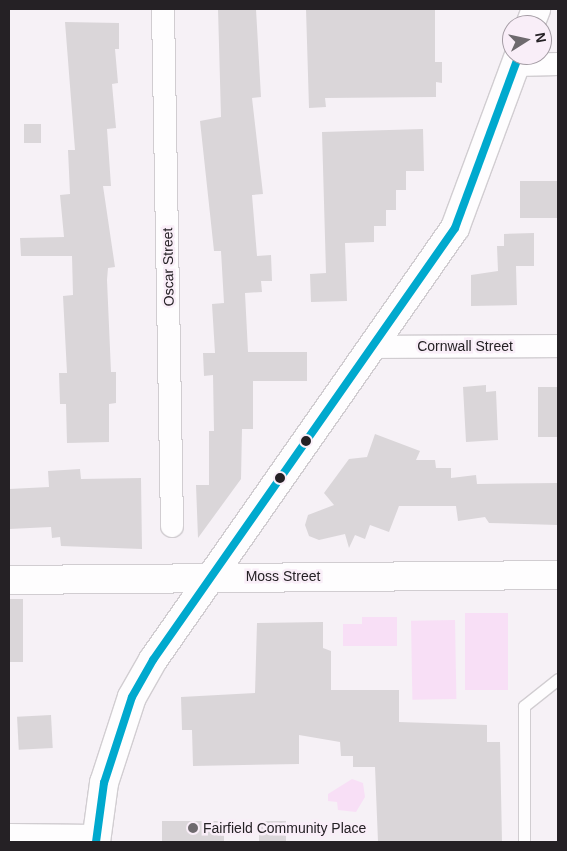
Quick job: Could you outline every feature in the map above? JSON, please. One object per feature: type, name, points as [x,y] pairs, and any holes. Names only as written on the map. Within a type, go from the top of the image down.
[{"type":"street","name":"Oscar Street","points":[[163,9],[172,526]]},
{"type":"street","points":[[9,835],[96,839],[104,783],[132,697],[212,577],[455,228],[515,65]]},
{"type":"street","name":"Cornwall Street","points":[[372,347],[558,346]]},
{"type":"street","name":"Moss Street","points":[[9,580],[558,575]]},
{"type":"lane","points":[[524,842],[524,706],[558,678]]},
{"type":"shaded area","points":[[465,613],[508,613],[508,690],[465,690]]},
{"type":"shaded area","points":[[362,617],[397,617],[397,646],[343,646],[343,624],[362,624]]},
{"type":"shaded area","points":[[455,620],[456,699],[412,700],[411,621]]},
{"type":"shaded area","points":[[352,779],[363,783],[365,797],[356,812],[338,810],[337,802],[328,801],[328,794]]},
{"type":"building","points":[[218,9],[256,9],[261,97],[252,98],[263,194],[252,195],[257,256],[271,255],[272,281],[261,281],[262,292],[245,293],[248,352],[307,352],[307,381],[253,381],[253,429],[242,429],[241,479],[198,538],[196,485],[209,485],[209,431],[214,431],[213,375],[204,376],[203,353],[215,353],[212,304],[224,303],[221,251],[214,251],[200,121],[221,117]]},
{"type":"building","points":[[306,9],[435,9],[435,62],[442,62],[442,83],[436,82],[436,97],[325,98],[326,107],[309,108]]},
{"type":"building","points":[[65,22],[119,23],[119,49],[115,49],[118,83],[112,84],[116,128],[107,129],[111,186],[103,186],[115,267],[108,268],[107,280],[111,372],[116,372],[116,403],[109,404],[109,442],[67,443],[66,404],[60,404],[59,373],[67,373],[63,296],[73,295],[72,256],[21,256],[20,238],[64,237],[60,195],[70,194],[68,150],[75,150]]},
{"type":"building","points":[[24,124],[41,124],[41,143],[24,143]]},
{"type":"building","points":[[423,129],[424,171],[406,171],[406,190],[396,190],[396,210],[386,210],[386,226],[374,226],[374,242],[345,243],[347,301],[311,302],[310,274],[326,273],[322,132]]},
{"type":"building","points":[[520,181],[558,181],[558,218],[520,218]]},
{"type":"building","points":[[534,233],[534,266],[516,266],[517,305],[471,306],[471,275],[498,271],[497,246],[504,246],[504,234]]},
{"type":"building","points":[[486,385],[486,392],[496,391],[498,440],[466,442],[463,387]]},
{"type":"building","points":[[538,387],[558,387],[558,437],[538,437]]},
{"type":"building","points":[[375,434],[420,451],[416,460],[435,460],[436,468],[451,468],[451,478],[476,475],[477,484],[558,483],[558,525],[489,523],[485,517],[458,521],[456,506],[399,506],[389,532],[370,525],[365,539],[355,535],[349,548],[345,534],[319,540],[309,536],[305,525],[308,515],[334,505],[324,493],[349,459],[367,457]]},
{"type":"building","points":[[80,469],[81,479],[141,478],[142,549],[61,546],[60,537],[52,538],[51,527],[9,529],[9,489],[49,487],[48,471]]},
{"type":"building","points":[[9,599],[23,599],[23,662],[9,662]]},
{"type":"building","points":[[323,622],[323,648],[331,651],[331,690],[399,690],[399,722],[487,725],[487,742],[500,742],[502,842],[378,842],[375,767],[353,767],[353,756],[341,756],[340,742],[299,735],[299,764],[193,766],[192,730],[182,730],[181,697],[255,693],[257,623]]},
{"type":"building","points":[[51,715],[53,748],[19,750],[17,717]]},
{"type":"building","name":"Fairfield Community Place","points":[[162,821],[224,821],[224,842],[162,842]]},
{"type":"building","points":[[259,821],[286,821],[286,842],[259,842]]},
{"type":"transit line","points":[[96,842],[104,783],[132,697],[153,660],[455,228],[515,65]]},
{"type":"place","name":"Fairfield Community Place","points":[[193,828]]}]
